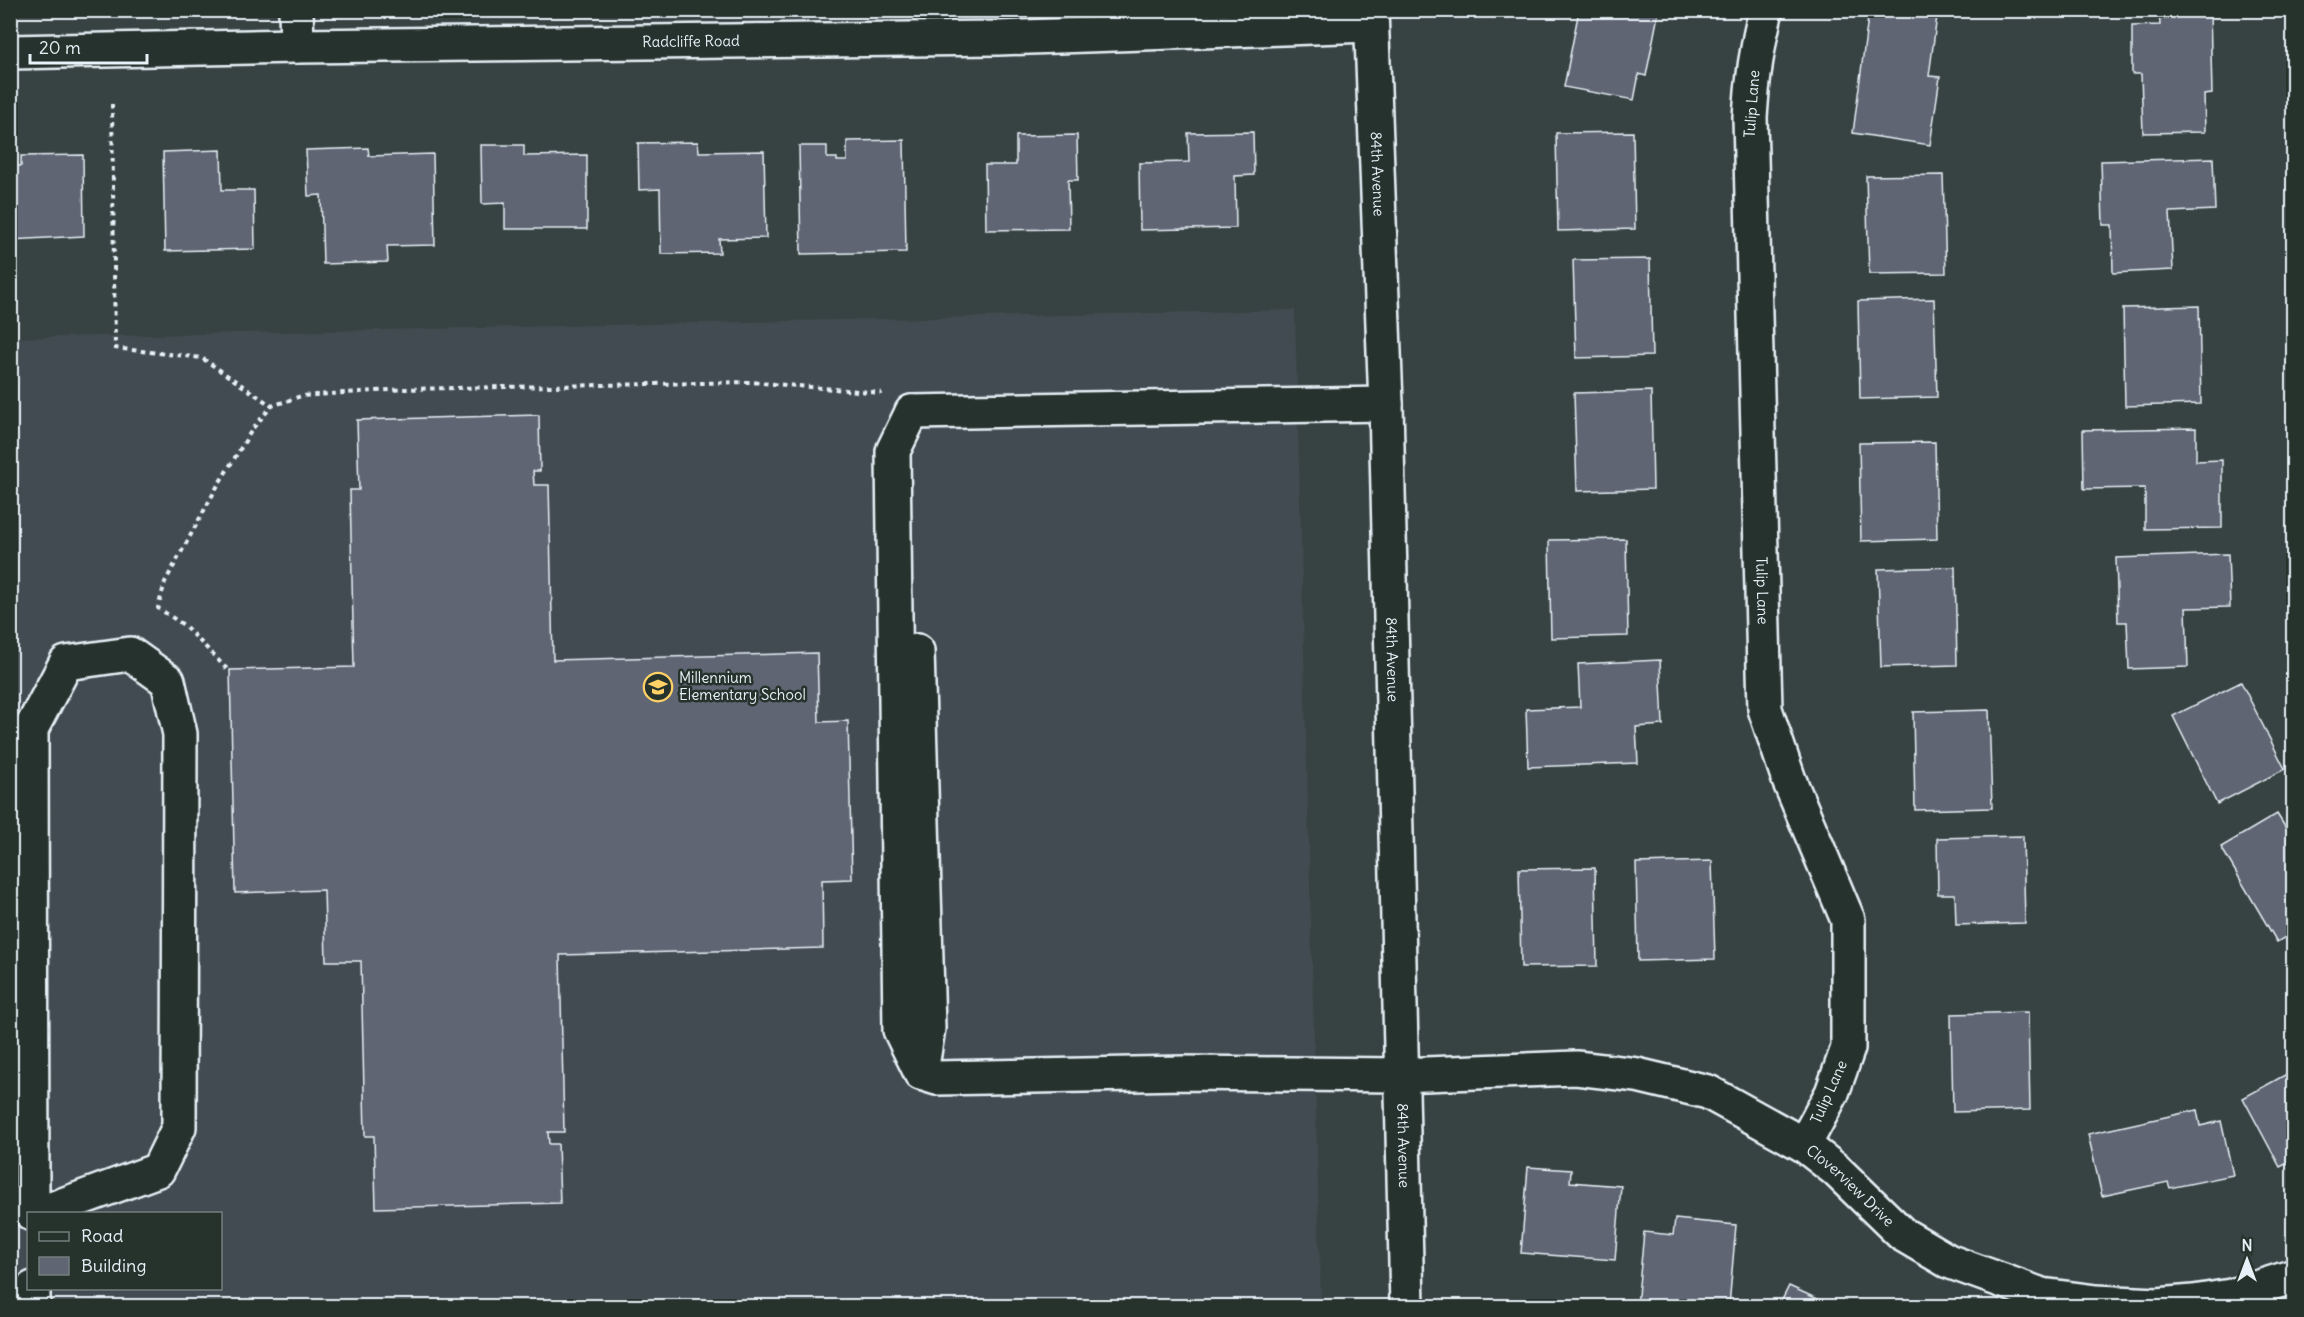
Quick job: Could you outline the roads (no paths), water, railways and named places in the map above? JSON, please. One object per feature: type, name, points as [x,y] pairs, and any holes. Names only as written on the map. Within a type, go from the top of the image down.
[{"type":"street","points":[[296,10],[297,46]]},
{"type":"street","name":"Tulip Lane","points":[[1766,10],[1753,76],[1750,117],[1765,709],[1789,780],[1848,920],[1848,1048],[1832,1093],[1804,1146]]},
{"type":"street","name":"Radcliffe Road","points":[[10,52],[297,46],[894,25],[998,38],[1371,18]]},
{"type":"street","name":"84th Avenue","points":[[1371,18],[1386,404],[1407,1306]]},
{"type":"street","name":"Cloverview Drive","points":[[1386,404],[912,412],[893,451],[900,1030],[921,1072],[937,1078],[1183,1072],[1400,1074],[1576,1068],[1636,1075],[1708,1092],[1804,1146],[1836,1170],[1902,1234],[1948,1261],[2043,1295],[2096,1302],[2157,1305],[2231,1296],[2294,1276]]},
{"type":"street","points":[[32,1212],[31,729],[66,663],[130,654],[168,681],[180,734],[179,1127],[158,1170],[43,1212]]},
{"type":"street","points":[[33,1290],[33,1306]]},
{"type":"place","name":"Millennium Elementary School","points":[[658,687]]}]
